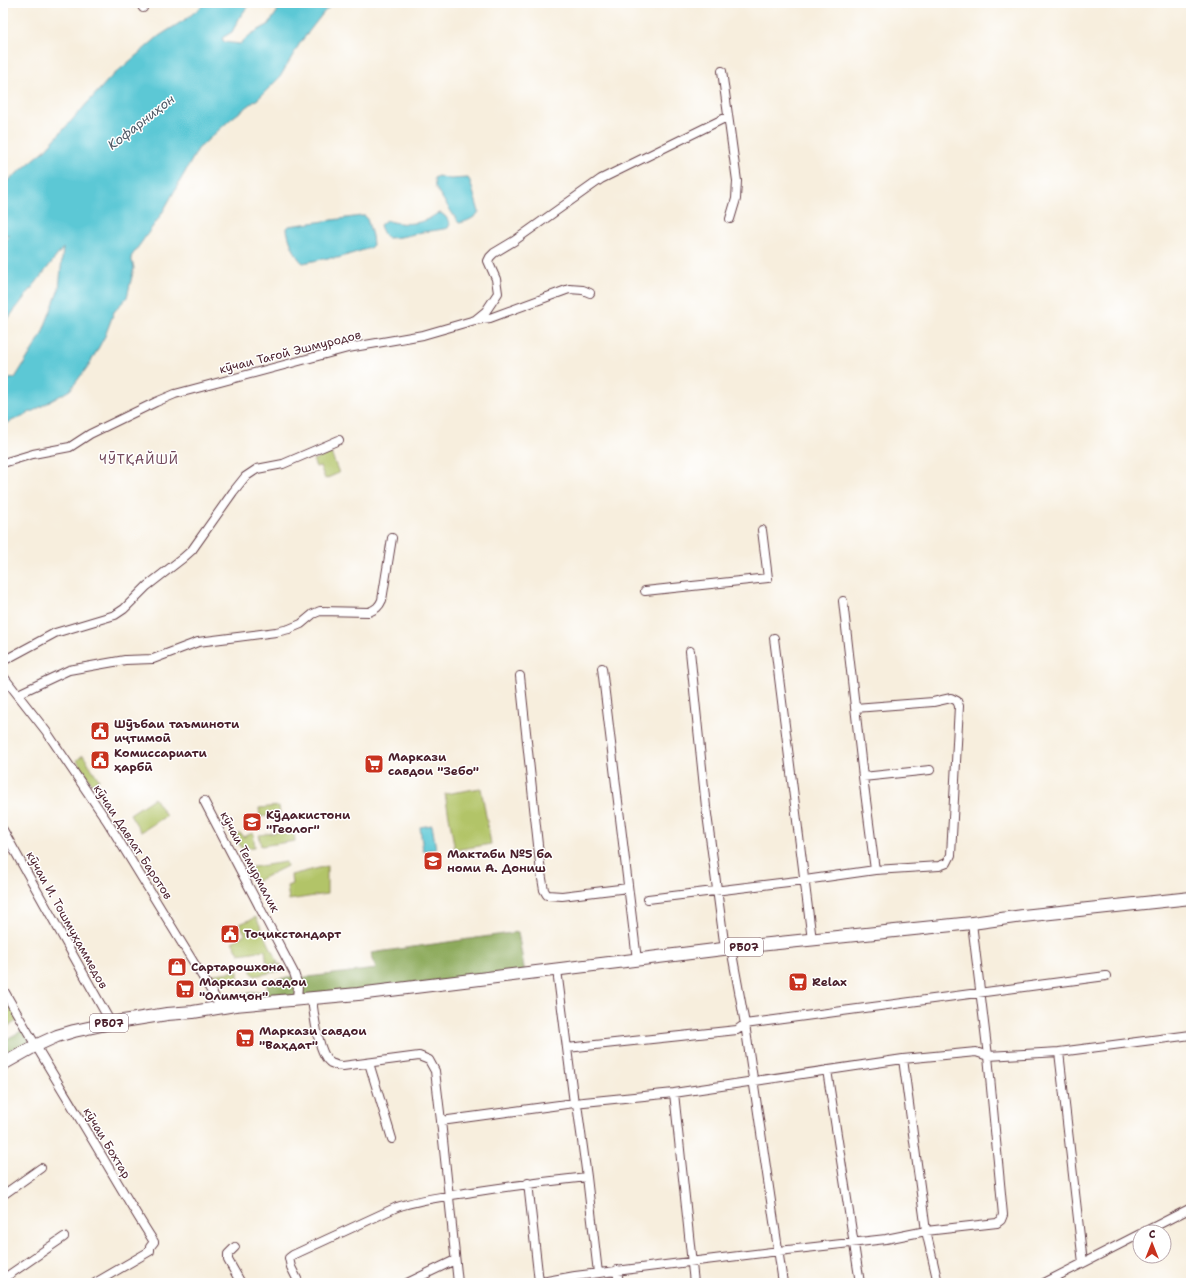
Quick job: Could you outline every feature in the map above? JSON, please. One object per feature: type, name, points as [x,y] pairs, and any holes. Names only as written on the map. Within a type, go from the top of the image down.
[{"type":"highway","name":"РБ07","points":[[3,1058],[34,1044],[110,1021],[193,1012],[221,1007],[366,993],[728,948],[972,923],[1191,898]]},
{"type":"highway","name":"РБ07","points":[[3,1064],[34,1044]]},
{"type":"street","points":[[722,71],[727,117],[737,181],[736,199],[730,219]]},
{"type":"street","points":[[475,320],[486,311],[498,293],[496,279],[488,261],[494,253],[514,241],[601,179],[727,117]]},
{"type":"street","name":"кӯчаи Тағой Эшмуродов","points":[[3,463],[33,454],[70,447],[90,434],[175,394],[348,348],[423,335],[475,320],[490,318],[569,289],[583,290],[590,293]]},
{"type":"street","points":[[3,661],[55,633],[115,615],[124,609],[147,586],[184,558],[192,550],[245,477],[257,469],[283,464],[339,440]]},
{"type":"street","points":[[645,592],[768,578],[762,530]]},
{"type":"street","points":[[18,694],[69,670],[125,660],[153,659],[198,642],[289,629],[301,624],[313,614],[320,611],[369,612],[376,609],[382,600],[392,538]]},
{"type":"street","points":[[843,601],[862,777],[875,870]]},
{"type":"street","points":[[774,638],[812,940]]},
{"type":"street","points":[[690,651],[706,807],[717,890],[745,1024],[783,1283]]},
{"type":"street","points":[[602,668],[637,960]]},
{"type":"street","name":"кӯчаи Давлат Баротов","points":[[3,676],[46,730],[107,821],[221,1007]]},
{"type":"street","points":[[520,676],[540,866],[544,890],[547,895],[562,896],[628,888]]},
{"type":"street","points":[[648,899],[875,870],[939,866],[947,863],[951,855],[959,706],[957,701],[951,698],[933,702],[855,708]]},
{"type":"street","points":[[862,777],[930,770]]},
{"type":"street","name":"кӯчаи Темурмалик","points":[[204,801],[294,973],[298,985],[297,1000]]},
{"type":"street","name":"кӯчаи И. Тошмуҳаммедов","points":[[3,830],[110,1021]]},
{"type":"street","points":[[528,1183],[537,1283],[617,1270],[779,1250],[886,1239],[926,1231],[997,1223],[1004,1215],[988,1056],[972,923]]},
{"type":"street","points":[[557,970],[567,1048],[588,1177],[598,1273]]},
{"type":"street","points":[[567,1048],[737,1030],[745,1024],[1106,976]]},
{"type":"street","points":[[3,989],[34,1044]]},
{"type":"street","points":[[312,999],[320,1042],[327,1060],[337,1066],[419,1056],[429,1060],[435,1071],[458,1283]]},
{"type":"street","points":[[441,1121],[576,1103],[674,1093],[903,1059],[976,1052],[988,1056],[1060,1052],[1191,1035]]},
{"type":"street","name":"кӯчаи Бохтар","points":[[34,1044],[154,1242],[150,1247],[150,1251],[95,1283]]},
{"type":"street","points":[[1060,1052],[1083,1263]]},
{"type":"street","points":[[903,1059],[926,1231],[938,1283]]},
{"type":"street","points":[[369,1063],[392,1139]]},
{"type":"street","points":[[827,1070],[860,1283]]},
{"type":"street","points":[[674,1093],[694,1283]]},
{"type":"street","points":[[3,1195],[41,1168]]},
{"type":"street","points":[[298,1283],[289,1262],[289,1258],[292,1255],[410,1202],[528,1183],[588,1177]]},
{"type":"street","points":[[1160,1224],[1191,1208]]},
{"type":"street","points":[[3,1279],[64,1237]]},
{"type":"street","points":[[1044,1283],[1132,1238]]},
{"type":"street","points":[[235,1247],[228,1254],[228,1260],[241,1283]]},
{"type":"street","points":[[407,1283],[455,1260]]},
{"type":"street","points":[[617,1270],[619,1283]]},
{"type":"green space","points":[[331,453],[339,473],[325,479],[320,466],[316,467],[313,460]]},
{"type":"green space","points":[[83,755],[99,780],[92,784],[77,760]]},
{"type":"green space","points":[[481,788],[491,844],[455,850],[445,794]]},
{"type":"green space","points":[[154,798],[166,816],[141,832],[130,814]]},
{"type":"green space","points":[[279,806],[280,814],[260,817],[259,808]]},
{"type":"green space","points":[[294,830],[295,841],[261,846],[259,835]]},
{"type":"green space","points":[[240,833],[243,837],[253,833],[255,847],[241,848],[235,835]]},
{"type":"green space","points":[[286,862],[287,866],[255,882],[247,868]]},
{"type":"green space","points":[[327,866],[327,894],[289,900],[287,886],[292,884],[291,875]]},
{"type":"green space","points":[[256,917],[278,963],[267,965],[265,950],[240,954],[232,942],[245,934],[240,924]]},
{"type":"green space","points":[[518,932],[525,973],[299,998],[299,978],[376,969],[371,953]]},
{"type":"green space","points":[[281,964],[284,970],[255,976],[251,972],[251,968]]},
{"type":"green space","points":[[238,971],[238,980],[213,984],[208,975]]},
{"type":"green space","points":[[295,976],[297,1000],[221,1007],[216,999],[267,990],[267,981]]},
{"type":"green space","points":[[6,998],[19,1020],[3,1029],[3,1000]]},
{"type":"green space","points":[[23,1030],[31,1043],[3,1059],[3,1041]]},
{"type":"water","name":"Кофарниҳон","points":[[206,3],[250,3],[232,32],[222,38],[224,42],[240,44],[251,34],[268,25],[277,12],[280,3],[334,3],[324,12],[300,43],[280,77],[259,98],[232,118],[198,149],[161,215],[131,257],[134,268],[127,297],[114,312],[105,336],[89,365],[70,390],[35,410],[3,425],[3,380],[15,378],[41,336],[59,289],[63,248],[3,325],[3,249],[9,234],[3,237],[3,185],[44,151],[110,78],[159,36],[186,19]]},
{"type":"water","points":[[438,176],[450,179],[468,178],[479,212],[465,222],[459,223],[435,187],[434,178]]},
{"type":"water","points":[[441,213],[446,217],[450,224],[448,228],[401,237],[387,238],[380,225],[386,220],[397,223],[420,222]]},
{"type":"water","points":[[365,216],[367,218],[373,245],[370,248],[338,258],[328,258],[303,263],[300,261],[292,247],[287,228],[289,226]]},
{"type":"water","points":[[432,825],[436,849],[423,851],[420,827]]},
{"type":"place","name":"Шӯъбаи таъминоти иҷтимоӣ","points":[[100,731]]},
{"type":"place","name":"Комиссариати ҳарбӣ","points":[[100,760]]},
{"type":"place","name":"Маркази савдои \"Зебо\"","points":[[374,764]]},
{"type":"place","name":"Кӯдакистони \"Геолог\"","points":[[252,822]]},
{"type":"place","name":"Мактаби №5 ба номи А. Дониш","points":[[433,861]]},
{"type":"place","name":"Тоҷикстандарт","points":[[230,934]]},
{"type":"place","name":"Сартарошхона","points":[[177,967]]},
{"type":"place","name":"Relax","points":[[798,982]]},
{"type":"place","name":"Маркази савдои \"Олимҷон\"","points":[[185,989]]},
{"type":"place","name":"Маркази савдои \"Ваҳдат\"","points":[[245,1038]]},
{"type":"district","name":"ЧӮТҚАЙШӢ","points":[[139,459]]}]
